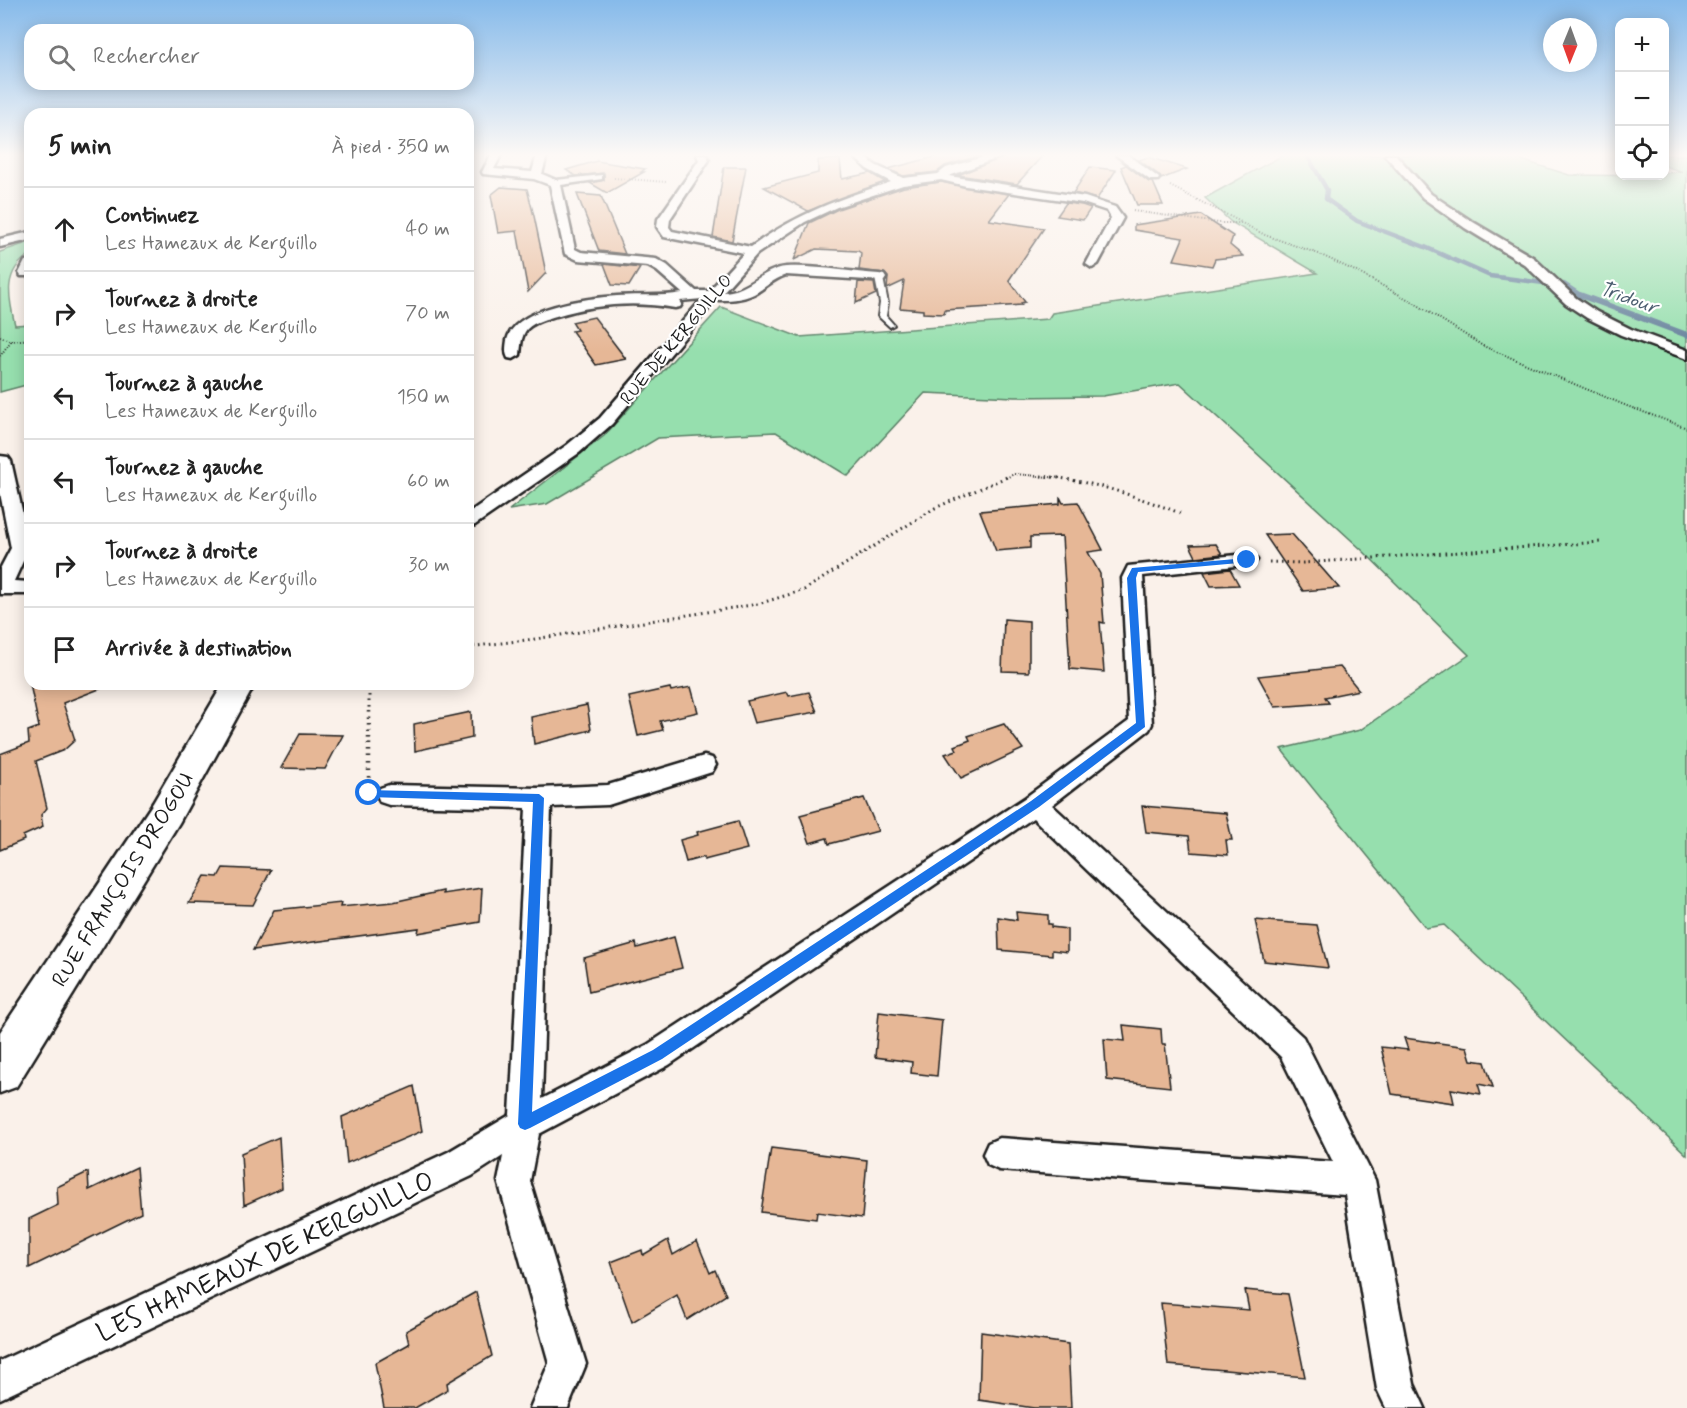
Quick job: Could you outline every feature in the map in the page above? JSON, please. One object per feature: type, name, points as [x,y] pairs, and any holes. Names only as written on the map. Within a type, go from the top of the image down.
[{"type":"street","points":[[563,221],[569,251],[578,256],[651,262],[674,277],[692,295]]},
{"type":"street","points":[[664,221],[663,227],[668,234],[753,251]]},
{"type":"street","name":"RUE DE KERGUILLO","points":[[474,517],[573,448],[606,421],[753,251],[798,221]]},
{"type":"street","points":[[1092,264],[1116,221]]},
{"type":"street","points":[[1463,221],[1529,261],[1571,301],[1592,315],[1626,332],[1687,355]]},
{"type":"street","points":[[0,243],[24,237]]},
{"type":"street","points":[[662,301],[692,295],[742,293],[772,274],[786,271],[879,278]]},
{"type":"street","points":[[662,301],[674,277]]},
{"type":"street","points":[[513,355],[515,336],[523,325],[538,317],[590,302],[612,299],[662,301],[700,310]]},
{"type":"street","points":[[0,461],[2,461],[21,548],[0,588],[24,588]]},
{"type":"street","name":"LES HAMEAUX DE KERGUILLO","points":[[0,1380],[459,1164],[525,1124],[658,1055],[1035,804],[1141,724],[1132,578],[1135,570],[1247,560]]},
{"type":"street","name":"RUE FRANÇOIS DROGOU","points":[[0,1071],[166,813],[236,690]]},
{"type":"street","points":[[389,795],[539,798],[608,795],[704,765]]},
{"type":"street","points":[[539,798],[525,1124],[514,1181],[568,1364],[549,1408]]},
{"type":"street","points":[[1035,804],[1292,1047],[1359,1180],[1396,1389],[1406,1408]]},
{"type":"street","points":[[999,1154],[1359,1180]]},
{"type":"lane","points":[[879,278],[884,303],[882,316],[890,325]]},
{"type":"path","points":[[1201,221],[1242,222],[1265,235],[1319,254],[1413,302],[1483,346],[1627,406],[1687,428]]},
{"type":"path","points":[[0,336],[11,341],[24,340]]},
{"type":"path","points":[[0,356],[11,341]]},
{"type":"path","points":[[474,646],[535,639],[758,603],[804,590],[935,508],[1014,474],[1066,478],[1127,493],[1180,513]]},
{"type":"path","points":[[1247,560],[1303,563],[1601,542]]},
{"type":"path","points":[[369,690],[369,793],[389,795]]},
{"type":"green space","points":[[1230,221],[1687,221],[1687,1155],[1444,925],[1426,928],[1281,749],[1360,730],[1469,655],[1362,550],[1180,383],[1103,396],[1014,397],[925,393],[848,476],[776,432],[658,438],[547,504],[509,510],[604,436],[721,307],[799,337],[1048,319],[1052,313],[1317,273]]},
{"type":"green space","points":[[24,244],[24,259],[15,269],[10,285],[10,295],[15,325],[24,324],[24,386],[0,392],[0,252]]},
{"type":"building","points":[[496,221],[535,221],[546,273],[528,292],[517,231],[498,233]]},
{"type":"building","points":[[587,221],[611,221],[625,254],[599,251]]},
{"type":"building","points":[[716,221],[736,221],[732,241],[713,237]]},
{"type":"building","points":[[814,221],[994,221],[1044,228],[1009,280],[1025,302],[1021,303],[1022,305],[945,310],[944,314],[923,313],[923,310],[900,308],[904,281],[887,289],[888,277],[884,273],[859,270],[861,253],[858,251],[816,249],[794,260],[809,223]]},
{"type":"building","points":[[1163,221],[1210,221],[1233,236],[1230,245],[1243,256],[1215,259],[1212,266],[1174,260],[1183,238],[1134,230],[1134,225]]},
{"type":"building","points":[[604,264],[640,268],[629,286],[612,285]]},
{"type":"building","points":[[858,282],[874,283],[876,294],[856,303]]},
{"type":"building","points":[[594,317],[626,359],[596,365],[572,331],[577,330],[572,322]]},
{"type":"building","points":[[1060,497],[1063,503],[1078,502],[1103,550],[1088,552],[1100,574],[1104,623],[1100,622],[1104,672],[1070,669],[1062,536],[1030,537],[1030,548],[996,551],[980,511],[1060,504]]},
{"type":"building","points":[[1292,534],[1339,588],[1303,591],[1265,535]]},
{"type":"building","points":[[1216,544],[1222,554],[1196,557],[1190,545]]},
{"type":"building","points":[[1230,569],[1239,585],[1211,586],[1204,572]]},
{"type":"building","points":[[1004,619],[1029,621],[1029,672],[1002,671]]},
{"type":"building","points":[[1340,667],[1359,690],[1325,697],[1329,703],[1275,707],[1258,676]]},
{"type":"building","points":[[691,687],[698,712],[660,721],[663,730],[638,736],[629,697],[670,688],[671,691]]},
{"type":"building","points":[[31,690],[97,690],[63,703],[75,740],[64,750],[36,761],[47,808],[41,815],[43,827],[23,836],[24,840],[0,850],[0,754],[29,743],[28,731],[39,727]]},
{"type":"building","points":[[787,692],[789,696],[809,692],[817,712],[754,723],[747,701]]},
{"type":"building","points":[[587,705],[591,730],[534,744],[531,717]]},
{"type":"building","points":[[471,712],[472,738],[415,751],[414,724]]},
{"type":"building","points":[[1004,724],[1023,749],[961,778],[945,754],[957,750],[955,746],[970,740],[968,736]]},
{"type":"building","points":[[300,734],[343,735],[325,769],[281,768]]},
{"type":"building","points":[[864,798],[878,831],[829,844],[827,838],[810,843],[800,815]]},
{"type":"building","points":[[1142,806],[1226,813],[1232,840],[1226,840],[1228,855],[1191,852],[1189,836],[1146,832]]},
{"type":"building","points":[[738,821],[747,849],[686,862],[680,840],[698,835],[697,832]]},
{"type":"building","points":[[223,868],[271,870],[253,905],[189,903],[205,876],[218,877]]},
{"type":"building","points":[[482,888],[480,922],[418,933],[419,928],[253,950],[274,910],[341,903],[340,907],[393,902],[443,891],[443,894]]},
{"type":"building","points":[[1016,912],[1048,915],[1048,924],[1051,924],[1051,927],[1067,929],[1067,952],[1052,950],[1052,955],[999,950],[998,917],[1017,920]]},
{"type":"building","points":[[1255,920],[1317,925],[1328,968],[1264,961]]},
{"type":"building","points":[[674,937],[682,968],[589,992],[584,958],[636,943],[637,948]]},
{"type":"building","points":[[879,1012],[942,1020],[937,1076],[911,1073],[912,1062],[875,1057]]},
{"type":"building","points":[[1123,1025],[1161,1029],[1170,1087],[1107,1080],[1104,1039],[1125,1041]]},
{"type":"building","points":[[1404,1038],[1467,1047],[1471,1060],[1485,1062],[1493,1087],[1478,1084],[1481,1094],[1451,1089],[1454,1103],[1392,1094],[1381,1047],[1408,1050]]},
{"type":"building","points":[[414,1086],[422,1131],[347,1163],[342,1117]]},
{"type":"building","points":[[279,1137],[282,1188],[244,1205],[241,1153]]},
{"type":"building","points":[[771,1148],[867,1160],[862,1218],[817,1212],[816,1219],[761,1212]]},
{"type":"building","points":[[137,1167],[141,1213],[29,1268],[29,1219],[58,1205],[57,1187],[88,1172],[89,1190]]},
{"type":"building","points":[[668,1240],[673,1255],[697,1241],[710,1273],[715,1270],[726,1295],[687,1320],[677,1295],[632,1322],[611,1262],[642,1250],[643,1255]]},
{"type":"building","points":[[1245,1290],[1288,1294],[1305,1377],[1168,1365],[1161,1303],[1249,1310]]},
{"type":"building","points":[[476,1292],[492,1356],[447,1383],[448,1389],[415,1408],[384,1408],[375,1363],[409,1344],[406,1331]]},
{"type":"building","points":[[981,1332],[1068,1344],[1071,1408],[1034,1408],[979,1400]]},
{"type":"waterway","name":"Tridour","points":[[1357,221],[1425,247],[1490,276],[1551,284]]},
{"type":"waterway","name":"Tridour","points":[[1564,284],[1581,295]]},
{"type":"waterway","name":"Tridour","points":[[1581,295],[1687,335]]},
{"type":"route","points":[[369,793],[539,798],[525,1124],[658,1055],[1035,804],[1141,724],[1132,578],[1135,570],[1247,560]]}]
